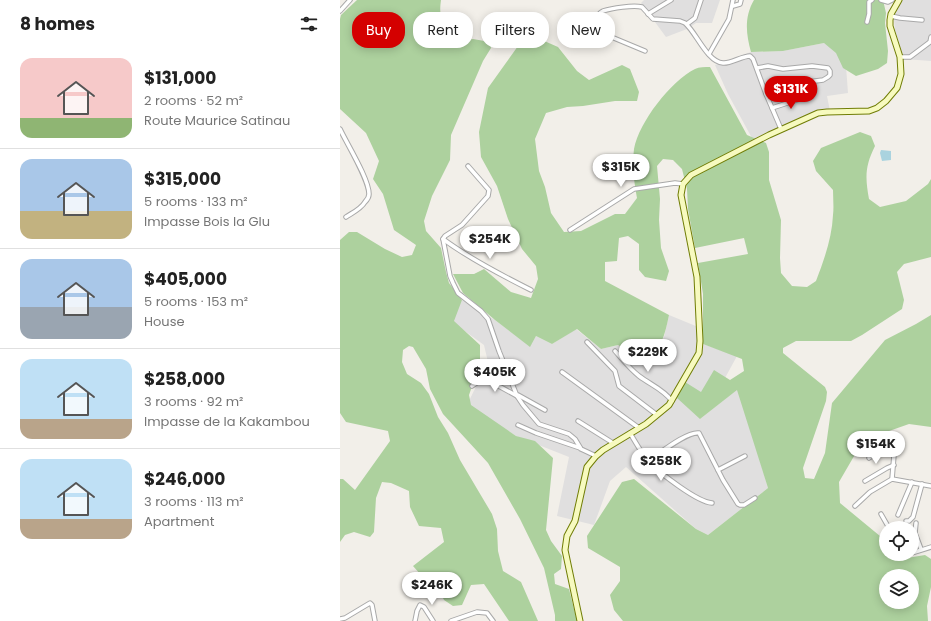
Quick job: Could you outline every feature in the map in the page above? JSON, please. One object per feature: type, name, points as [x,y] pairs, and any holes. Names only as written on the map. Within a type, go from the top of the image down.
[{"type":"main road","points":[[580,621],[566,556],[566,545],[567,536],[575,521],[584,474],[589,463],[596,456],[649,422],[672,401],[699,353],[700,341],[697,277],[681,195],[685,180],[691,175],[781,129],[818,113],[869,111],[877,108],[890,98],[899,83],[901,74],[900,57],[890,26],[895,1]]},
{"type":"street","points":[[340,11],[350,0]]},
{"type":"street","points":[[648,14],[671,0]]},
{"type":"street","points":[[687,24],[696,16],[701,0]]},
{"type":"street","points":[[709,54],[729,19],[733,6],[733,0]]},
{"type":"street","points":[[733,6],[740,4],[742,0]]},
{"type":"street","points":[[867,22],[869,2],[872,0]]},
{"type":"street","points":[[881,0],[888,2],[895,1]]},
{"type":"street","points":[[645,51],[597,31],[595,25],[597,18],[603,11],[639,6],[642,7],[655,20],[680,21],[687,24],[715,60],[723,63],[745,56],[750,56],[753,58],[781,129]]},
{"type":"street","points":[[891,16],[922,20]]},
{"type":"street","points":[[900,57],[910,57],[930,42],[931,37]]},
{"type":"street","points":[[757,68],[768,66],[783,69],[812,66],[828,68],[830,71],[828,77],[823,80],[800,83],[766,94]]},
{"type":"street","points":[[772,108],[806,97]]},
{"type":"street","points":[[340,129],[368,186],[369,195],[365,204],[346,217]]},
{"type":"street","points":[[443,239],[445,236],[462,225],[488,196],[489,190],[468,166]]},
{"type":"street","points":[[570,230],[634,188],[675,183],[683,184]]},
{"type":"street","points":[[443,239],[456,249],[531,290]]},
{"type":"street","points":[[443,239],[453,284],[458,293],[481,311],[488,319],[517,395],[537,422],[572,436],[580,448]]},
{"type":"street","points":[[587,342],[615,370],[619,386],[657,415]]},
{"type":"street","points":[[615,351],[638,376],[663,390],[672,401]]},
{"type":"street","points":[[562,372],[639,428]]},
{"type":"street","points":[[472,386],[484,378],[545,410]]},
{"type":"street","points":[[578,421],[613,444]]},
{"type":"street","points":[[518,425],[536,433],[580,448],[596,456]]},
{"type":"street","points":[[648,461],[695,432],[700,435],[728,490],[740,505],[744,505],[755,498]]},
{"type":"street","points":[[630,433],[648,461],[694,496],[704,502],[712,503]]},
{"type":"street","points":[[869,458],[884,450],[894,442],[896,444],[892,479]]},
{"type":"street","points":[[718,470],[745,456]]},
{"type":"street","points":[[865,481],[894,465]]},
{"type":"street","points":[[855,506],[870,492],[892,479],[931,486]]},
{"type":"street","points":[[898,515],[912,482]]},
{"type":"street","points":[[910,521],[914,517],[922,484]]},
{"type":"street","points":[[881,514],[886,521]]},
{"type":"street","points":[[919,544],[921,549],[931,547]]},
{"type":"street","points":[[340,620],[368,603],[371,604],[375,621]]},
{"type":"street","points":[[415,621],[420,605],[424,607],[434,621]]},
{"type":"street","points":[[452,621],[477,612],[487,613],[494,621]]},
{"type":"shaded area","points":[[644,0],[720,0],[712,23],[696,23],[687,29],[666,37],[641,3]]},
{"type":"shaded area","points":[[890,0],[931,0],[931,61],[904,59],[895,30],[894,19],[896,8]]},
{"type":"shaded area","points":[[824,43],[845,53],[848,93],[827,96],[830,111],[817,112],[753,140],[728,94],[715,65],[751,52],[783,51]]},
{"type":"shaded area","points":[[462,300],[495,320],[530,346],[536,336],[552,344],[576,329],[601,349],[618,345],[647,362],[664,337],[669,315],[703,329],[703,344],[737,356],[725,378],[714,371],[700,419],[739,388],[768,488],[708,535],[696,529],[626,467],[610,481],[594,525],[557,516],[569,457],[516,436],[467,405],[488,362],[484,345],[451,321]]},
{"type":"green space","points":[[357,0],[441,0],[440,12],[413,12],[413,48],[473,48],[473,39],[481,40],[481,48],[491,48],[483,61],[451,135],[450,160],[432,196],[424,221],[426,231],[441,248],[449,283],[462,300],[454,321],[480,345],[480,363],[469,395],[471,405],[516,436],[535,441],[553,458],[546,530],[551,541],[562,556],[561,569],[554,574],[555,584],[569,589],[577,621],[555,621],[555,615],[544,568],[520,519],[488,463],[443,414],[430,389],[426,369],[413,347],[409,346],[403,350],[402,362],[407,374],[421,383],[429,394],[438,417],[448,433],[460,460],[492,514],[497,529],[498,551],[503,571],[521,582],[538,621],[509,621],[484,584],[471,585],[462,605],[453,606],[444,600],[436,584],[421,575],[413,566],[444,542],[441,528],[419,526],[410,507],[409,491],[391,483],[382,482],[376,498],[374,532],[370,537],[354,532],[345,535],[340,542],[340,479],[343,479],[355,490],[390,441],[388,431],[346,422],[340,413],[340,240],[349,232],[357,232],[385,249],[402,257],[412,255],[416,245],[394,230],[383,194],[373,179],[379,161],[366,133],[340,109],[341,15]]},
{"type":"green space","points":[[754,0],[883,0],[886,13],[885,23],[888,51],[887,63],[878,69],[856,76],[843,68],[836,53],[824,43],[783,51],[751,52],[748,39],[747,19]]},
{"type":"green space","points":[[549,43],[559,48],[577,71],[589,80],[622,65],[630,69],[639,92],[637,101],[615,101],[567,107],[546,113],[535,139],[539,171],[545,187],[551,213],[564,232],[581,231],[615,214],[625,214],[637,198],[633,155],[637,138],[642,127],[657,103],[676,83],[695,69],[700,67],[710,67],[747,135],[766,143],[769,152],[769,180],[781,220],[781,273],[792,286],[807,287],[816,281],[825,257],[829,240],[833,212],[833,190],[816,171],[813,161],[821,148],[860,132],[871,136],[875,146],[869,160],[867,172],[869,199],[880,207],[906,201],[928,184],[931,179],[931,257],[904,264],[897,272],[904,300],[902,309],[851,341],[796,341],[783,348],[783,353],[825,387],[827,392],[826,401],[803,468],[805,478],[814,479],[825,453],[832,403],[885,340],[931,315],[931,427],[909,424],[872,437],[857,451],[839,482],[840,503],[879,535],[879,561],[919,561],[919,556],[925,555],[931,559],[931,587],[927,606],[928,621],[623,621],[614,610],[610,595],[620,581],[620,567],[588,548],[587,536],[622,482],[634,479],[696,529],[708,535],[768,488],[737,390],[700,419],[677,398],[685,382],[701,392],[714,370],[730,380],[744,371],[742,359],[703,344],[703,294],[698,263],[748,254],[744,238],[695,248],[688,209],[687,189],[682,169],[673,160],[663,159],[657,166],[660,199],[659,220],[661,248],[669,271],[666,281],[645,277],[639,270],[639,244],[628,236],[619,238],[617,261],[605,262],[605,281],[669,315],[662,340],[652,357],[647,362],[618,345],[601,349],[577,329],[552,344],[536,336],[530,347],[463,293],[453,274],[474,274],[484,269],[511,292],[531,298],[538,279],[536,266],[522,249],[508,219],[497,186],[481,157],[479,132],[488,88],[517,48],[549,48]]},
{"type":"water","points":[[881,150],[891,151],[891,160],[882,161],[880,153]]}]
